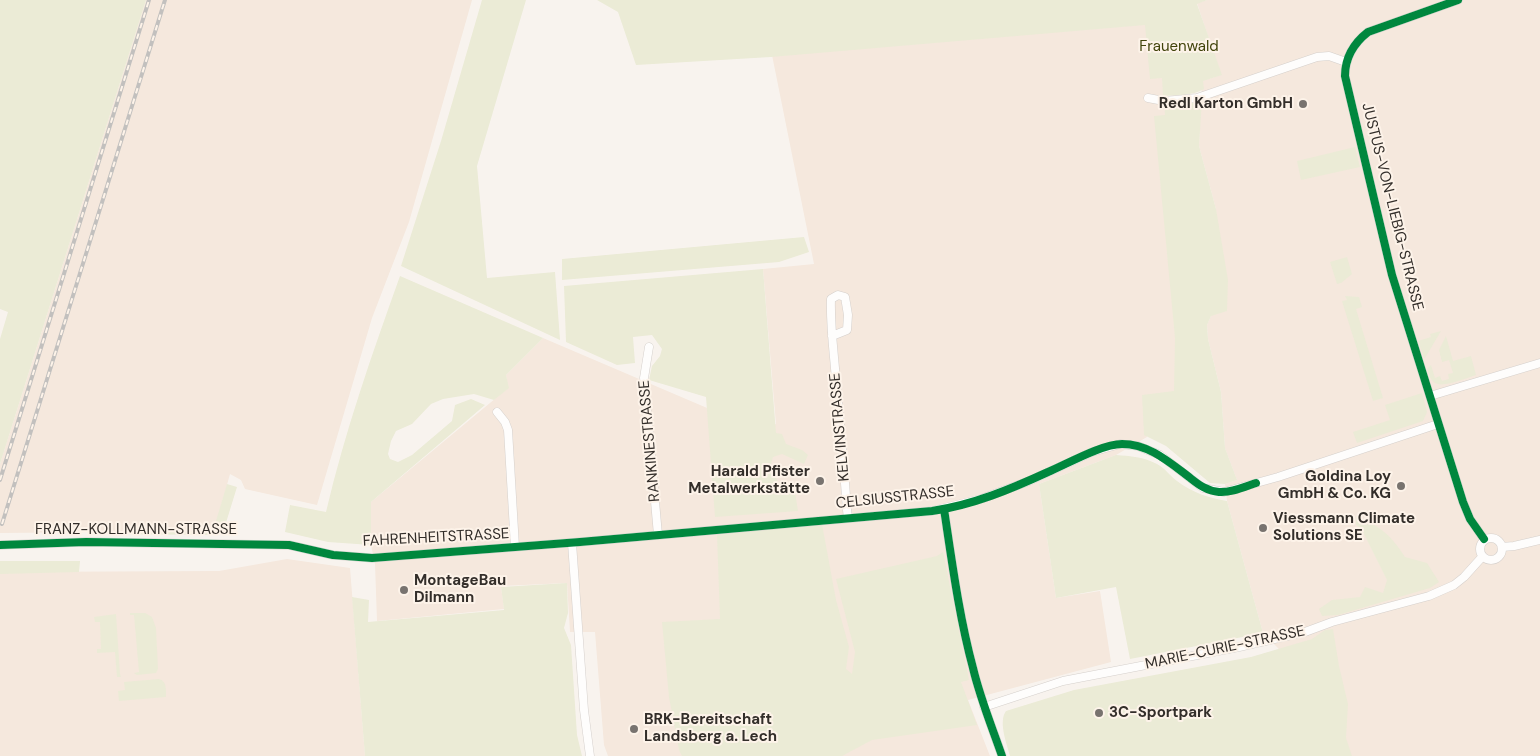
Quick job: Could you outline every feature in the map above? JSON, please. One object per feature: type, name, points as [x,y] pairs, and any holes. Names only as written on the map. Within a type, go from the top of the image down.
[{"type":"street","points":[[1148,98],[1164,100],[1197,98],[1317,57],[1329,56],[1346,62],[1358,41],[1368,32],[1458,0]]},
{"type":"street","name":"JUSTUS-VON-LIEBIG-STRASSE","points":[[1346,62],[1345,76],[1392,275],[1463,502],[1470,519],[1484,539]]},
{"type":"street","name":"KELVINSTRASSE","points":[[832,336],[847,330],[848,315],[845,297],[838,295],[831,299],[832,336],[848,518]]},
{"type":"street","name":"RANKINESTRASSE","points":[[649,347],[644,378],[658,535]]},
{"type":"street","points":[[1430,396],[1540,363]]},
{"type":"street","points":[[497,412],[505,422],[508,430],[516,547]]},
{"type":"street","name":"CELSIUSSTRASSE","points":[[572,543],[944,509],[1003,492],[1092,452],[1120,444],[1138,446],[1160,455],[1203,488],[1224,492],[1278,477],[1438,424]]},
{"type":"street","points":[[944,509],[961,616],[973,671],[1002,756]]},
{"type":"street","points":[[1488,538],[1495,538],[1502,546],[1501,554],[1496,559],[1489,560],[1482,556],[1479,548],[1484,539],[1488,538]]},
{"type":"street","points":[[1502,546],[1514,546],[1540,540]]},
{"type":"street","name":"FRANZ-KOLLMANN-STRASSE","points":[[0,545],[86,542],[273,545]]},
{"type":"street","points":[[572,543],[584,710],[590,756]]},
{"type":"street","name":"FAHRENHEITSTRASSE","points":[[273,545],[289,545],[333,555],[372,558],[572,543]]},
{"type":"street","name":"MARIE-CURIE-STRASSE","points":[[984,707],[1063,681],[1239,647],[1305,632],[1332,622],[1429,596],[1454,585],[1464,577],[1482,556]]},
{"type":"shaded area","points":[[146,0],[472,0],[409,222],[372,318],[317,505],[245,489],[241,480],[230,474],[214,531],[0,533],[0,464]]},
{"type":"shaded area","points":[[1207,0],[1540,0],[1540,756],[1345,756],[1278,648],[1263,633],[1227,501],[1225,484],[1237,480],[1225,448],[1221,392],[1208,339],[1207,325],[1211,316],[1216,209],[1199,146],[1202,81],[1221,75],[1197,3]]},
{"type":"shaded area","name":"Frauenwald","points":[[1149,21],[1164,75],[1168,117],[1177,338],[1176,393],[1145,398],[1147,437],[1116,455],[1039,484],[1056,598],[1100,591],[1111,662],[968,700],[990,756],[608,756],[604,745],[595,632],[570,632],[567,583],[501,586],[504,609],[377,621],[375,564],[371,545],[371,502],[508,388],[506,375],[543,338],[754,428],[776,424],[763,269],[814,264],[772,55]]},
{"type":"shaded area","points":[[287,559],[350,568],[365,756],[0,756],[0,572],[219,571]]},
{"type":"green space","points":[[0,0],[146,0],[0,464],[0,339],[8,312],[0,309]]},
{"type":"green space","points":[[482,0],[526,0],[477,166],[487,278],[555,272],[560,340],[401,266],[441,141]]},
{"type":"green space","name":"Frauenwald","points":[[597,0],[1207,0],[1197,4],[1222,75],[1203,81],[1204,89],[1195,93],[1163,96],[1162,78],[1150,79],[1145,25],[771,57],[636,65],[618,12]]},
{"type":"green space","points":[[1202,100],[1199,146],[1216,209],[1228,280],[1227,311],[1211,316],[1207,325],[1208,339],[1221,392],[1225,448],[1237,480],[1225,484],[1210,483],[1166,446],[1144,435],[1142,395],[1174,391],[1175,338],[1154,116],[1165,115],[1164,103]]},
{"type":"green space","points":[[1355,147],[1360,167],[1301,180],[1297,161]]},
{"type":"green space","points":[[804,237],[809,252],[779,262],[562,280],[562,259]]},
{"type":"green space","points":[[1347,257],[1352,274],[1337,284],[1330,262]]},
{"type":"green space","points":[[763,269],[776,433],[782,434],[786,444],[802,450],[808,455],[804,464],[782,454],[773,457],[770,467],[778,482],[795,492],[798,511],[715,517],[706,397],[649,380],[652,366],[660,356],[662,349],[652,335],[633,337],[635,363],[617,365],[566,342],[564,286]]},
{"type":"green space","points":[[400,276],[543,338],[506,375],[509,388],[494,400],[474,394],[443,399],[431,404],[412,424],[396,431],[388,454],[390,459],[398,462],[412,455],[452,421],[455,405],[471,399],[485,405],[371,502],[371,545],[328,542],[285,532],[290,505],[326,512],[350,422]]},
{"type":"green space","points":[[1345,296],[1359,297],[1362,307],[1356,309],[1383,398],[1373,401],[1342,301],[1347,300]]},
{"type":"green space","points":[[1441,331],[1424,358],[1418,341],[1431,337],[1430,334]]},
{"type":"green space","points":[[1446,336],[1453,361],[1471,356],[1476,375],[1444,384],[1435,383],[1432,380],[1427,369],[1431,365],[1435,378],[1440,376],[1442,381],[1449,379],[1448,374],[1453,373],[1449,360],[1442,362],[1439,350]]},
{"type":"green space","points":[[1422,393],[1427,412],[1423,421],[1357,443],[1353,432],[1390,420],[1385,405]]},
{"type":"green space","points":[[1116,455],[1137,457],[1152,462],[1189,489],[1207,497],[1227,501],[1263,633],[1130,659],[1116,587],[1056,598],[1039,484]]},
{"type":"green space","points":[[227,484],[237,487],[225,526],[220,532],[213,535],[105,534],[106,532],[213,531]]},
{"type":"green space","points":[[1356,516],[1384,532],[1395,542],[1405,557],[1427,563],[1439,582],[1430,588],[1338,615],[1322,616],[1319,609],[1332,600],[1360,597],[1365,587],[1383,593],[1387,580],[1361,528],[1356,525]]},
{"type":"green space","points":[[822,524],[836,600],[849,647],[846,669],[852,674],[855,652],[836,579],[937,556],[943,552],[969,680],[961,682],[977,725],[872,740],[842,756],[682,756],[679,750],[669,697],[662,622],[720,619],[717,535]]},
{"type":"green space","points":[[0,561],[80,561],[79,572],[0,574]]},
{"type":"green space","points":[[567,583],[568,613],[564,628],[571,645],[577,735],[582,756],[365,756],[352,597],[369,600],[368,622],[504,610],[501,587]]},
{"type":"green space","points":[[130,613],[145,613],[152,617],[156,628],[158,669],[156,673],[137,675],[134,673],[139,672],[134,615],[130,615]]},
{"type":"green space","points":[[116,614],[121,677],[117,677],[115,652],[97,653],[97,649],[101,649],[100,622],[95,622],[94,617]]},
{"type":"green space","points":[[1333,629],[1348,704],[1346,738],[1352,756],[1010,756],[1003,727],[1006,711],[1074,690],[1251,657],[1312,639],[1325,630]]},
{"type":"green space","points":[[159,679],[165,684],[166,697],[119,701],[118,691],[125,690],[124,682]]},
{"type":"railway","points":[[0,480],[149,0]]},
{"type":"railway","points":[[2,524],[165,0]]},
{"type":"cycle path","points":[[1458,0],[1368,32],[1351,51],[1345,69],[1345,76],[1392,275],[1463,502],[1470,519],[1484,539]]},
{"type":"cycle path","points":[[0,545],[86,542],[289,545],[333,555],[372,558],[932,511],[962,505],[991,496],[1105,447],[1122,444],[1150,450],[1206,489],[1228,492],[1256,483]]},
{"type":"cycle path","points":[[944,509],[956,589],[968,648],[979,690],[1002,756]]},
{"type":"place","name":"Redl Karton GmbH","points":[[1303,104]]},
{"type":"place","name":"Harald Pfister Metalwerkstätte","points":[[820,481]]},
{"type":"place","name":"Goldina Loy GmbH & Co. KG","points":[[1401,486]]},
{"type":"place","name":"Viessmann Climate Solutions SE","points":[[1263,528]]},
{"type":"place","name":"MontageBau Dilmann","points":[[404,590]]},
{"type":"place","name":"3C-Sportpark","points":[[1099,713]]},
{"type":"place","name":"BRK-Bereitschaft Landsberg a. Lech","points":[[634,729]]}]
